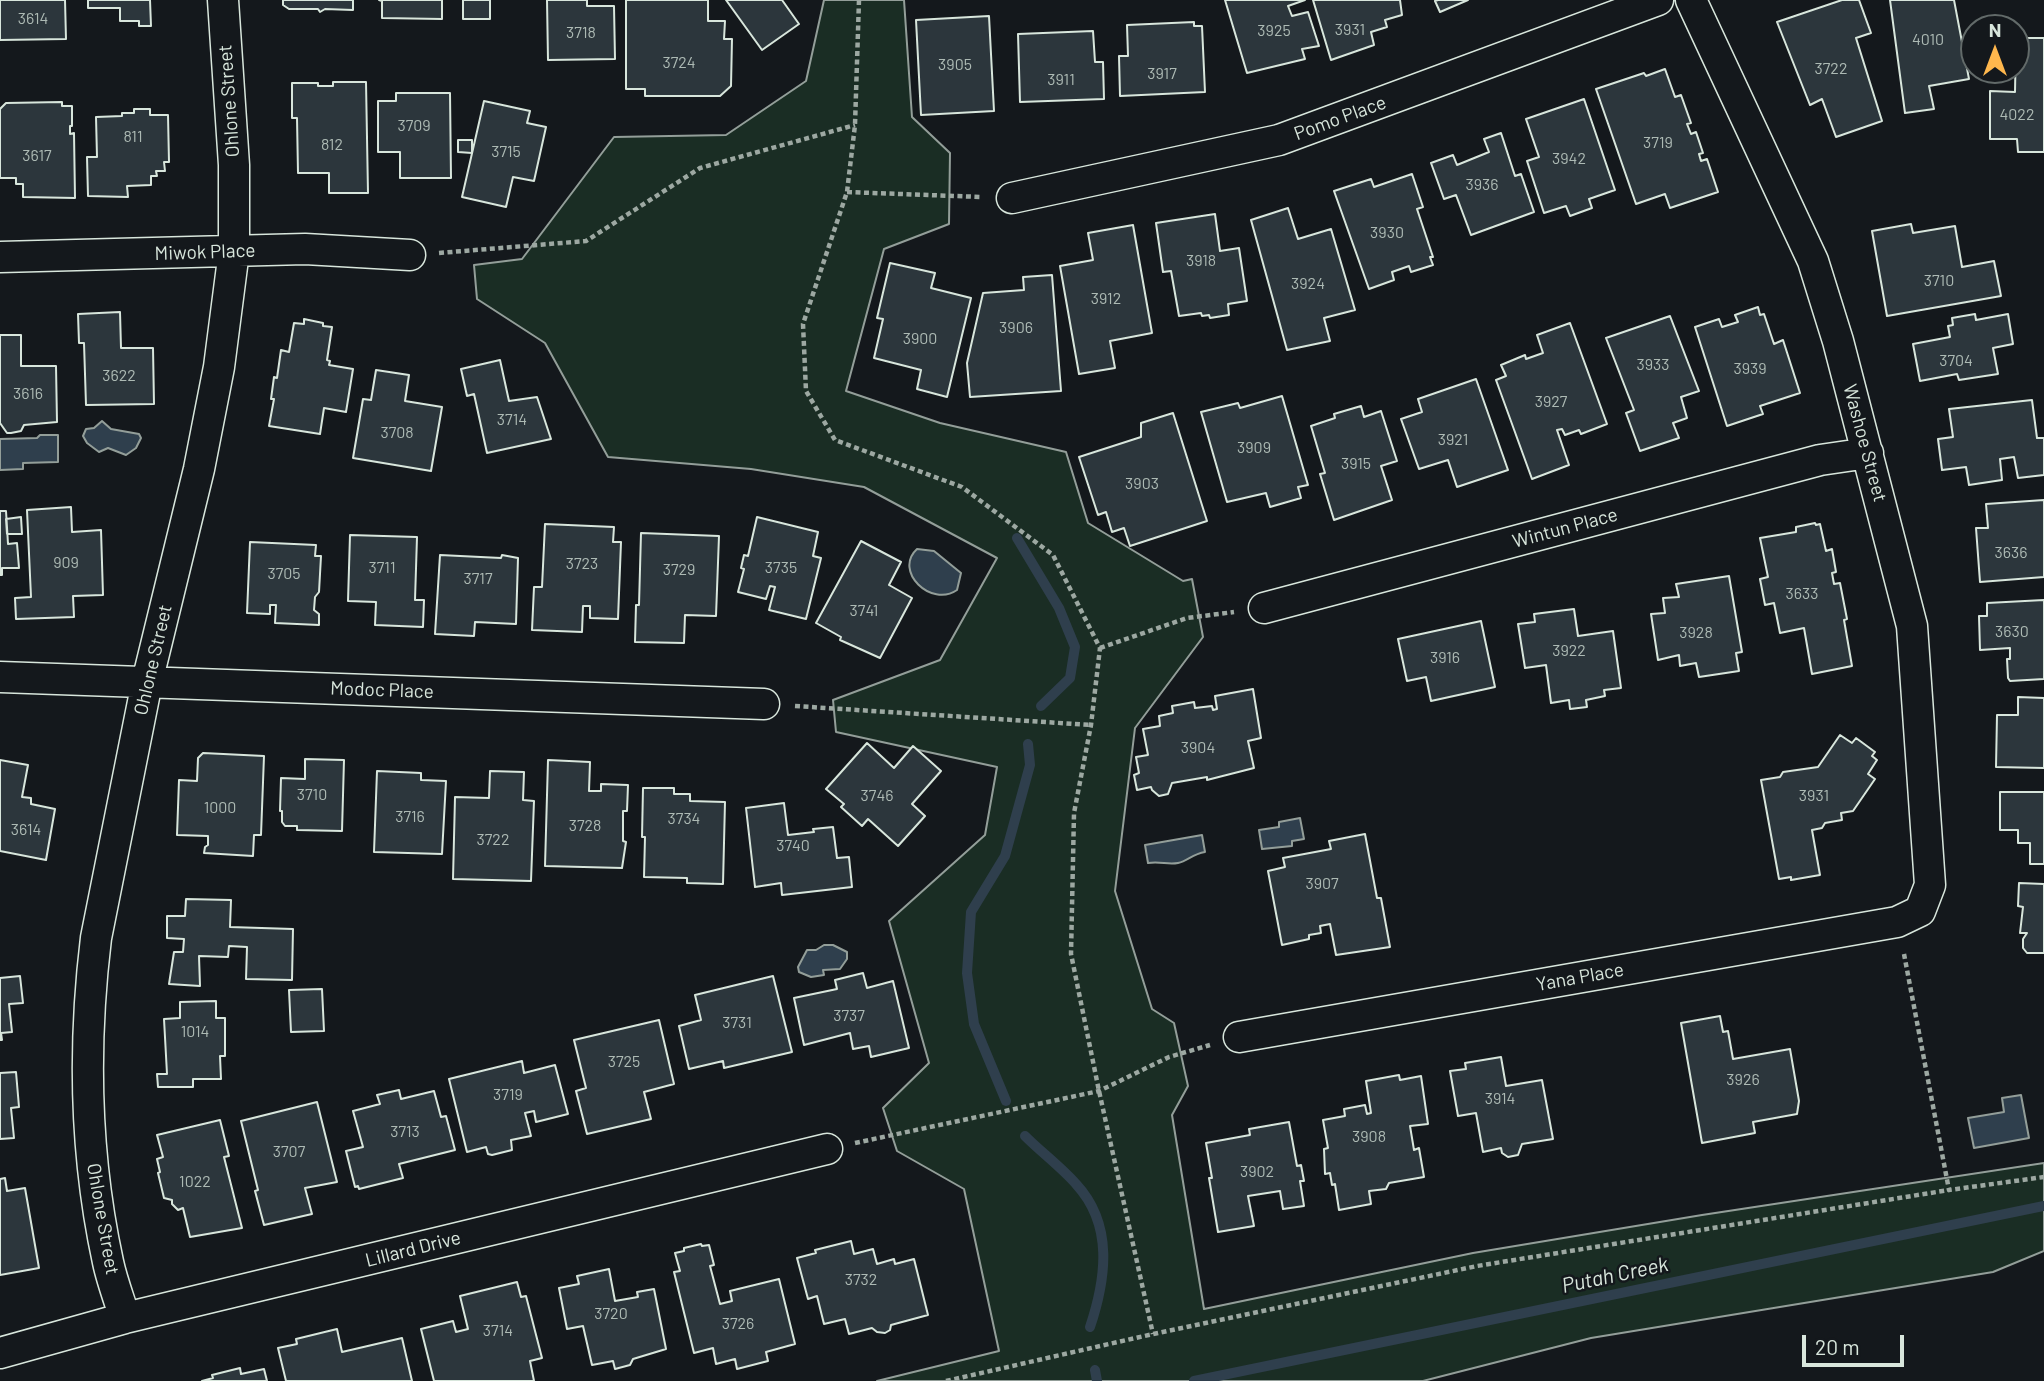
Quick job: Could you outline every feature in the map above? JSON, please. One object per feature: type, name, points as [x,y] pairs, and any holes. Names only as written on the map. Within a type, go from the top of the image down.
[{"type":"street","name":"Ohlone Street","points":[[125,1318],[108,1264],[94,1190],[88,1045],[96,938],[147,682],[201,457],[219,367],[234,251],[234,165],[223,0]]},
{"type":"street","name":"Pomo Place","points":[[1012,198],[1279,140],[1658,0]]},
{"type":"street","name":"Washoe Street","points":[[1691,0],[1813,261],[1838,341],[1912,626],[1930,885],[1909,916]]},
{"type":"street","name":"Miwok Place","points":[[0,257],[305,249],[410,255]]},
{"type":"street","name":"Wintun Place","points":[[1264,608],[1819,460],[1868,453]]},
{"type":"street","name":"Modoc Place","points":[[0,677],[764,704]]},
{"type":"street","name":"Yana Place","points":[[1239,1037],[1909,916]]},
{"type":"street","name":"Lillard Drive","points":[[0,1353],[125,1318],[827,1149]]},
{"type":"path","points":[[859,0],[855,125],[847,192],[803,324],[806,391],[835,440],[962,487],[1053,555],[1100,648],[1090,725],[1074,813],[1071,954],[1153,1334]]},
{"type":"path","points":[[410,255],[586,240],[699,168],[855,125]]},
{"type":"path","points":[[847,192],[1012,198]]},
{"type":"path","points":[[1100,648],[1187,618],[1264,608]]},
{"type":"path","points":[[764,704],[1090,725]]},
{"type":"path","points":[[1909,916],[1950,1190]]},
{"type":"path","points":[[827,1149],[1099,1091],[1169,1057],[1239,1037]]},
{"type":"path","points":[[946,1381],[1153,1334],[1477,1266],[2044,1177]]},
{"type":"green space","points":[[824,0],[904,0],[912,117],[950,153],[949,224],[884,249],[846,391],[940,423],[1066,452],[1088,523],[1183,581],[1192,579],[1203,637],[1135,728],[1115,891],[1152,1009],[1174,1023],[1188,1086],[1172,1115],[1204,1309],[1473,1253],[2044,1163],[2044,1251],[1993,1272],[1591,1338],[1423,1381],[877,1381],[999,1351],[964,1189],[897,1151],[883,1108],[929,1063],[889,921],[985,835],[997,767],[836,732],[833,700],[940,660],[997,558],[864,487],[751,469],[608,457],[545,343],[477,299],[474,265],[522,259],[614,137],[726,135],[806,81]]},
{"type":"water","points":[[102,421],[111,429],[139,434],[141,438],[136,448],[126,455],[108,448],[99,452],[87,443],[83,436],[86,429],[94,428]]},
{"type":"water","points":[[40,435],[58,435],[58,462],[23,463],[23,469],[0,470],[0,439],[37,438]]},
{"type":"water","points":[[917,549],[934,551],[961,573],[957,590],[936,594],[918,584],[909,567]]},
{"type":"water","points":[[1300,818],[1304,839],[1292,841],[1292,846],[1262,849],[1259,830],[1279,827],[1279,822]]},
{"type":"water","points":[[1202,835],[1205,852],[1178,863],[1148,863],[1145,845]]},
{"type":"water","points":[[824,945],[833,945],[847,952],[847,959],[840,969],[823,970],[824,975],[811,977],[799,972],[798,967],[807,950],[816,950]]},
{"type":"water","points":[[2021,1095],[2029,1138],[1974,1148],[1968,1118],[2004,1112],[2002,1098]]},
{"type":"building","points":[[0,0],[65,0],[66,39],[0,40]]},
{"type":"building","points":[[88,0],[150,0],[151,26],[139,26],[139,21],[120,21],[120,8],[88,8]]},
{"type":"building","points":[[283,0],[353,0],[353,10],[325,9],[320,12],[318,9],[289,9],[283,5]]},
{"type":"building","points":[[379,0],[442,0],[442,19],[382,18],[382,1]]},
{"type":"building","points":[[463,0],[490,0],[490,19],[463,19]]},
{"type":"building","points":[[547,0],[587,0],[587,6],[614,6],[615,59],[548,60]]},
{"type":"building","points":[[626,0],[708,0],[708,21],[725,21],[724,39],[732,39],[731,86],[720,96],[645,96],[645,89],[626,89]]},
{"type":"building","points":[[726,0],[782,0],[799,24],[762,50]]},
{"type":"building","points":[[1225,0],[1305,0],[1288,6],[1292,16],[1308,12],[1319,46],[1302,49],[1305,59],[1247,73]]},
{"type":"building","points":[[1313,0],[1400,0],[1402,15],[1385,20],[1387,27],[1371,32],[1374,45],[1331,60]]},
{"type":"building","points":[[1468,0],[1440,12],[1435,1]]},
{"type":"building","points":[[1842,0],[1859,0],[1871,33],[1856,38],[1882,121],[1836,137],[1822,99],[1810,105],[1777,22]]},
{"type":"building","points":[[1890,0],[1954,0],[1960,32],[1960,81],[1929,86],[1934,109],[1905,113]]},
{"type":"building","points":[[989,16],[994,111],[921,115],[916,20]]},
{"type":"building","points":[[1194,22],[1194,26],[1202,26],[1205,92],[1120,96],[1119,56],[1128,56],[1127,25]]},
{"type":"building","points":[[1093,31],[1095,62],[1103,62],[1104,99],[1020,102],[1018,34]]},
{"type":"building","points":[[2030,38],[2044,38],[2044,152],[2018,152],[2017,139],[1990,139],[1990,91],[2015,92],[2015,84],[2030,84]]},
{"type":"building","points":[[1665,69],[1675,97],[1681,95],[1691,123],[1687,124],[1691,134],[1696,132],[1703,153],[1699,154],[1701,161],[1707,159],[1718,192],[1670,208],[1665,194],[1636,204],[1596,89]]},
{"type":"building","points":[[333,82],[366,82],[368,193],[329,193],[329,173],[298,173],[297,118],[292,118],[292,83],[333,86]]},
{"type":"building","points":[[396,93],[450,93],[451,178],[400,178],[400,152],[378,152],[378,101],[396,101]]},
{"type":"building","points":[[1584,99],[1615,190],[1589,199],[1592,208],[1570,216],[1566,206],[1544,213],[1527,161],[1539,157],[1526,119]]},
{"type":"building","points":[[484,101],[530,111],[527,123],[546,127],[534,181],[513,177],[506,207],[462,197]]},
{"type":"building","points":[[62,102],[62,106],[72,106],[70,134],[74,133],[75,198],[23,197],[23,184],[16,184],[16,178],[0,178],[0,109],[6,103]]},
{"type":"building","points":[[134,109],[150,109],[150,115],[168,115],[169,162],[164,162],[165,171],[156,171],[157,176],[151,176],[151,185],[127,186],[128,197],[88,196],[87,157],[97,157],[96,117],[122,116],[122,113],[134,113]]},
{"type":"building","points":[[1501,133],[1515,176],[1521,174],[1534,212],[1471,235],[1456,195],[1444,199],[1431,163],[1453,155],[1457,165],[1489,152],[1484,139]]},
{"type":"building","points":[[458,140],[472,140],[472,153],[458,152]]},
{"type":"building","points":[[1412,174],[1423,207],[1417,209],[1433,257],[1430,257],[1433,265],[1411,272],[1409,266],[1392,272],[1394,280],[1369,289],[1334,191],[1371,179],[1374,187]]},
{"type":"building","points":[[1288,208],[1298,239],[1331,229],[1355,310],[1324,318],[1330,341],[1287,350],[1251,220]]},
{"type":"building","points":[[1215,214],[1220,251],[1239,248],[1247,301],[1228,304],[1229,315],[1210,318],[1209,315],[1202,316],[1201,313],[1179,316],[1171,271],[1163,272],[1156,223]]},
{"type":"building","points":[[1911,224],[1913,233],[1955,226],[1962,267],[1994,261],[2001,296],[1887,316],[1872,231]]},
{"type":"building","points":[[1133,225],[1152,333],[1110,341],[1115,368],[1079,374],[1060,266],[1093,260],[1088,233]]},
{"type":"building","points":[[890,263],[935,273],[931,288],[971,298],[947,397],[917,389],[921,370],[874,358],[883,319],[877,318]]},
{"type":"building","points":[[1052,275],[1061,391],[970,397],[967,363],[983,293],[1024,290],[1023,277]]},
{"type":"building","points":[[1758,307],[1760,315],[1764,314],[1774,344],[1783,340],[1800,393],[1760,406],[1763,414],[1727,426],[1695,327],[1719,319],[1722,327],[1738,322],[1735,315]]},
{"type":"building","points":[[120,312],[121,348],[153,348],[154,404],[86,405],[84,343],[79,343],[78,314]]},
{"type":"building","points":[[1975,314],[1976,320],[2008,314],[2013,344],[1993,348],[1998,374],[1959,380],[1957,374],[1920,381],[1913,344],[1950,337],[1948,326],[1953,325],[1952,318]]},
{"type":"building","points":[[1670,316],[1699,391],[1681,397],[1687,418],[1673,423],[1679,438],[1640,451],[1626,413],[1634,410],[1606,338]]},
{"type":"building","points":[[304,319],[332,327],[327,360],[330,361],[329,365],[353,369],[346,412],[324,408],[320,434],[269,426],[274,399],[271,399],[274,377],[277,378],[281,350],[289,352],[294,323],[304,324]]},
{"type":"building","points":[[1570,323],[1607,424],[1581,434],[1579,430],[1565,435],[1562,429],[1557,430],[1569,465],[1532,479],[1496,380],[1506,376],[1501,365],[1525,355],[1526,359],[1543,353],[1537,335]]},
{"type":"building","points":[[0,335],[21,335],[21,366],[56,366],[57,422],[24,425],[21,431],[11,433],[7,433],[0,423]]},
{"type":"building","points":[[500,360],[509,401],[537,397],[551,439],[487,453],[474,394],[467,396],[461,369]]},
{"type":"building","points":[[376,370],[409,375],[405,401],[442,407],[431,471],[353,458],[363,399],[371,400]]},
{"type":"building","points":[[1476,379],[1508,470],[1457,487],[1448,460],[1419,469],[1401,419],[1422,412],[1418,399]]},
{"type":"building","points":[[1282,396],[1308,485],[1298,487],[1301,498],[1270,507],[1266,493],[1227,502],[1201,412],[1238,403],[1240,408]]},
{"type":"building","points":[[2032,400],[2037,438],[2044,438],[2044,475],[2018,478],[2014,457],[2000,459],[2002,480],[1969,485],[1966,467],[1942,470],[1938,439],[1953,437],[1949,409]]},
{"type":"building","points":[[1361,406],[1364,417],[1381,411],[1397,461],[1381,466],[1392,500],[1334,520],[1320,474],[1325,473],[1311,426],[1335,418],[1334,414]]},
{"type":"building","points":[[1173,413],[1207,521],[1130,546],[1124,528],[1112,532],[1106,512],[1098,515],[1079,457],[1141,437],[1141,423]]},
{"type":"building","points":[[2044,500],[2044,577],[1980,582],[1976,528],[1988,528],[1986,504]]},
{"type":"building","points":[[71,507],[72,532],[101,530],[103,595],[73,596],[74,617],[16,619],[15,598],[31,597],[27,510]]},
{"type":"building","points":[[0,511],[6,511],[8,544],[17,543],[19,568],[2,568],[2,575],[0,575]]},
{"type":"building","points":[[21,517],[22,534],[7,534],[6,519]]},
{"type":"building","points":[[757,517],[818,532],[813,556],[821,558],[806,619],[769,610],[775,587],[770,586],[766,599],[738,592],[744,569],[741,568],[744,555],[748,556]]},
{"type":"building","points":[[545,524],[614,527],[613,542],[621,542],[618,619],[590,618],[590,606],[583,606],[582,632],[532,630],[534,587],[542,587]]},
{"type":"building","points":[[1820,524],[1826,551],[1832,549],[1836,572],[1832,573],[1834,584],[1840,583],[1852,666],[1812,674],[1804,628],[1780,633],[1774,603],[1765,605],[1760,579],[1768,577],[1760,538],[1796,532],[1796,527]]},
{"type":"building","points":[[641,533],[719,536],[716,616],[685,615],[684,643],[635,642]]},
{"type":"building","points":[[350,535],[417,537],[415,600],[424,600],[423,627],[375,625],[376,602],[348,601]]},
{"type":"building","points":[[861,541],[901,562],[889,585],[912,598],[880,658],[840,640],[841,637],[816,623]]},
{"type":"building","points":[[250,542],[316,545],[315,556],[321,556],[319,592],[315,597],[314,610],[319,614],[319,625],[275,623],[276,605],[270,605],[270,614],[247,613]]},
{"type":"building","points":[[440,555],[501,558],[502,555],[518,558],[516,624],[475,622],[474,636],[435,634]]},
{"type":"building","points":[[1729,576],[1742,652],[1736,653],[1739,671],[1699,677],[1696,663],[1680,666],[1679,655],[1658,660],[1651,614],[1665,613],[1663,598],[1679,597],[1676,584]]},
{"type":"building","points":[[2044,600],[2044,679],[2010,681],[2007,659],[2010,659],[2010,648],[1980,650],[1979,616],[1987,616],[1987,603]]},
{"type":"building","points":[[1574,609],[1578,636],[1613,631],[1621,688],[1604,690],[1605,696],[1586,700],[1587,707],[1570,709],[1569,700],[1551,703],[1546,665],[1525,668],[1518,624],[1535,622],[1534,614]]},
{"type":"building","points":[[1481,621],[1495,687],[1431,701],[1426,677],[1407,681],[1398,639]]},
{"type":"building","points":[[1253,689],[1261,738],[1248,741],[1254,768],[1207,780],[1207,777],[1172,783],[1168,794],[1159,796],[1151,787],[1137,790],[1134,775],[1139,773],[1136,757],[1148,755],[1143,729],[1160,726],[1159,716],[1173,713],[1172,706],[1194,702],[1195,708],[1212,706],[1213,710],[1217,709],[1215,696]]},
{"type":"building","points":[[2018,697],[2044,698],[2044,768],[1996,767],[1997,715],[2018,715]]},
{"type":"building","points":[[1840,735],[1852,743],[1856,738],[1875,752],[1872,756],[1877,760],[1868,774],[1875,779],[1853,811],[1841,813],[1842,820],[1825,823],[1822,828],[1812,830],[1820,875],[1791,880],[1791,877],[1779,879],[1761,780],[1780,777],[1783,772],[1818,767]]},
{"type":"building","points":[[867,743],[894,768],[913,746],[941,771],[912,804],[925,816],[898,846],[868,819],[862,826],[841,807],[844,804],[826,789]]},
{"type":"building","points":[[203,753],[264,756],[261,835],[254,835],[253,856],[204,853],[208,836],[177,835],[179,780],[197,781],[198,758]]},
{"type":"building","points":[[305,759],[344,760],[342,831],[297,830],[297,826],[285,826],[282,822],[281,778],[305,779]]},
{"type":"building","points":[[0,760],[28,765],[22,797],[31,798],[31,804],[55,809],[46,860],[0,851]]},
{"type":"building","points":[[548,760],[590,762],[589,791],[601,791],[601,784],[628,785],[627,811],[623,811],[623,841],[626,842],[622,868],[545,866]]},
{"type":"building","points":[[377,771],[421,773],[421,780],[446,781],[442,854],[374,852]]},
{"type":"building","points":[[490,771],[524,772],[523,800],[534,801],[531,881],[453,879],[455,797],[489,798]]},
{"type":"building","points":[[643,788],[674,788],[674,794],[690,794],[690,801],[725,802],[723,884],[687,883],[687,878],[644,877]]},
{"type":"building","points":[[2000,792],[2044,792],[2044,864],[2030,864],[2030,843],[2018,843],[2018,830],[2000,830]]},
{"type":"building","points":[[784,803],[788,835],[833,827],[837,858],[849,857],[852,887],[782,895],[781,883],[755,887],[746,808]]},
{"type":"building","points":[[1365,834],[1377,898],[1381,898],[1390,947],[1336,955],[1330,924],[1320,926],[1321,933],[1309,935],[1309,939],[1282,945],[1268,871],[1285,867],[1283,858],[1331,849],[1329,841]]},
{"type":"building","points":[[2019,883],[2044,884],[2044,953],[2027,953],[2023,948],[2023,939],[2027,933],[2020,933],[2023,907],[2018,906]]},
{"type":"building","points":[[186,899],[231,900],[230,927],[293,929],[292,980],[246,979],[247,947],[229,946],[228,957],[199,956],[200,986],[169,984],[174,952],[183,952],[184,939],[167,938],[167,916],[185,916]]},
{"type":"building","points":[[863,973],[867,988],[893,981],[909,1048],[871,1057],[869,1046],[853,1049],[850,1033],[804,1045],[794,998],[837,989],[835,980]]},
{"type":"building","points":[[20,976],[23,1003],[9,1004],[12,1032],[1,1033],[0,1040],[0,978]]},
{"type":"building","points":[[773,976],[792,1052],[724,1068],[723,1061],[689,1069],[679,1026],[701,1020],[695,995]]},
{"type":"building","points":[[322,989],[324,1031],[291,1032],[289,990]]},
{"type":"building","points":[[216,1001],[216,1018],[225,1018],[225,1056],[220,1056],[221,1079],[193,1079],[193,1087],[158,1087],[157,1074],[167,1074],[164,1019],[180,1018],[180,1002]]},
{"type":"building","points":[[1720,1016],[1723,1032],[1728,1031],[1733,1059],[1790,1049],[1799,1101],[1797,1114],[1753,1122],[1755,1133],[1702,1143],[1681,1023]]},
{"type":"building","points":[[659,1020],[674,1084],[644,1092],[651,1119],[587,1134],[576,1091],[586,1088],[574,1040]]},
{"type":"building","points":[[1501,1057],[1506,1086],[1542,1080],[1553,1139],[1522,1144],[1518,1155],[1508,1157],[1502,1153],[1501,1148],[1483,1152],[1476,1113],[1458,1116],[1450,1071],[1466,1069],[1465,1063]]},
{"type":"building","points":[[522,1061],[524,1073],[555,1065],[568,1114],[536,1122],[534,1111],[525,1113],[531,1136],[511,1140],[512,1150],[492,1155],[488,1154],[486,1147],[467,1152],[449,1079]]},
{"type":"building","points":[[16,1072],[19,1107],[11,1108],[14,1138],[0,1139],[0,1073]]},
{"type":"building","points":[[1399,1075],[1400,1080],[1421,1076],[1428,1124],[1410,1126],[1414,1150],[1419,1148],[1424,1177],[1389,1183],[1386,1189],[1369,1191],[1371,1204],[1339,1210],[1335,1184],[1332,1185],[1330,1173],[1325,1174],[1324,1149],[1328,1148],[1323,1120],[1345,1116],[1344,1109],[1365,1105],[1367,1114],[1371,1113],[1366,1081]]},
{"type":"building","points":[[399,1090],[401,1099],[434,1091],[441,1117],[446,1116],[455,1150],[399,1164],[403,1178],[359,1189],[358,1186],[355,1187],[346,1151],[363,1147],[353,1111],[380,1104],[377,1095]]},
{"type":"building","points":[[317,1102],[337,1182],[305,1188],[312,1214],[264,1225],[241,1121]]},
{"type":"building","points":[[220,1120],[229,1156],[224,1157],[242,1228],[190,1237],[183,1208],[178,1210],[172,1200],[164,1198],[157,1159],[163,1157],[157,1135]]},
{"type":"building","points":[[1289,1122],[1297,1166],[1301,1165],[1304,1181],[1300,1181],[1304,1206],[1283,1209],[1280,1191],[1248,1196],[1254,1226],[1218,1232],[1206,1143],[1250,1135],[1249,1129]]},
{"type":"building","points":[[5,1178],[7,1191],[25,1188],[39,1268],[0,1275],[0,1179]]},
{"type":"building","points":[[851,1241],[854,1254],[873,1249],[877,1264],[894,1259],[895,1264],[914,1259],[928,1315],[891,1325],[890,1330],[885,1333],[872,1328],[849,1334],[845,1319],[824,1324],[817,1296],[808,1299],[797,1258],[816,1253],[815,1250]]},
{"type":"building","points":[[701,1244],[709,1245],[714,1265],[710,1266],[720,1304],[732,1301],[730,1291],[779,1279],[795,1344],[766,1352],[768,1361],[737,1369],[735,1359],[716,1364],[713,1348],[694,1353],[674,1272],[680,1271],[675,1253]]},
{"type":"building","points":[[609,1269],[615,1301],[638,1297],[637,1292],[654,1289],[666,1349],[633,1359],[630,1365],[615,1369],[613,1361],[592,1365],[583,1326],[567,1329],[559,1288],[579,1284],[577,1276]]},
{"type":"building","points":[[517,1282],[521,1297],[526,1296],[542,1358],[530,1361],[534,1381],[434,1381],[421,1329],[453,1321],[456,1332],[468,1329],[460,1296]]},
{"type":"building","points":[[337,1329],[342,1352],[402,1338],[412,1381],[286,1381],[278,1348],[297,1344],[296,1339]]},
{"type":"building","points":[[240,1368],[241,1374],[264,1369],[267,1381],[202,1381],[213,1378],[212,1375]]},
{"type":"waterway","points":[[1017,538],[1059,608],[1075,647],[1070,678],[1041,706]]},
{"type":"waterway","points":[[1006,1101],[974,1024],[967,973],[971,912],[1005,856],[1030,765],[1028,744]]},
{"type":"waterway","points":[[1025,1136],[1076,1184],[1096,1217],[1101,1235],[1103,1271],[1090,1327]]},
{"type":"waterway","name":"Putah Creek","points":[[1194,1381],[2044,1206]]},
{"type":"waterway","points":[[1095,1370],[1097,1381]]}]
